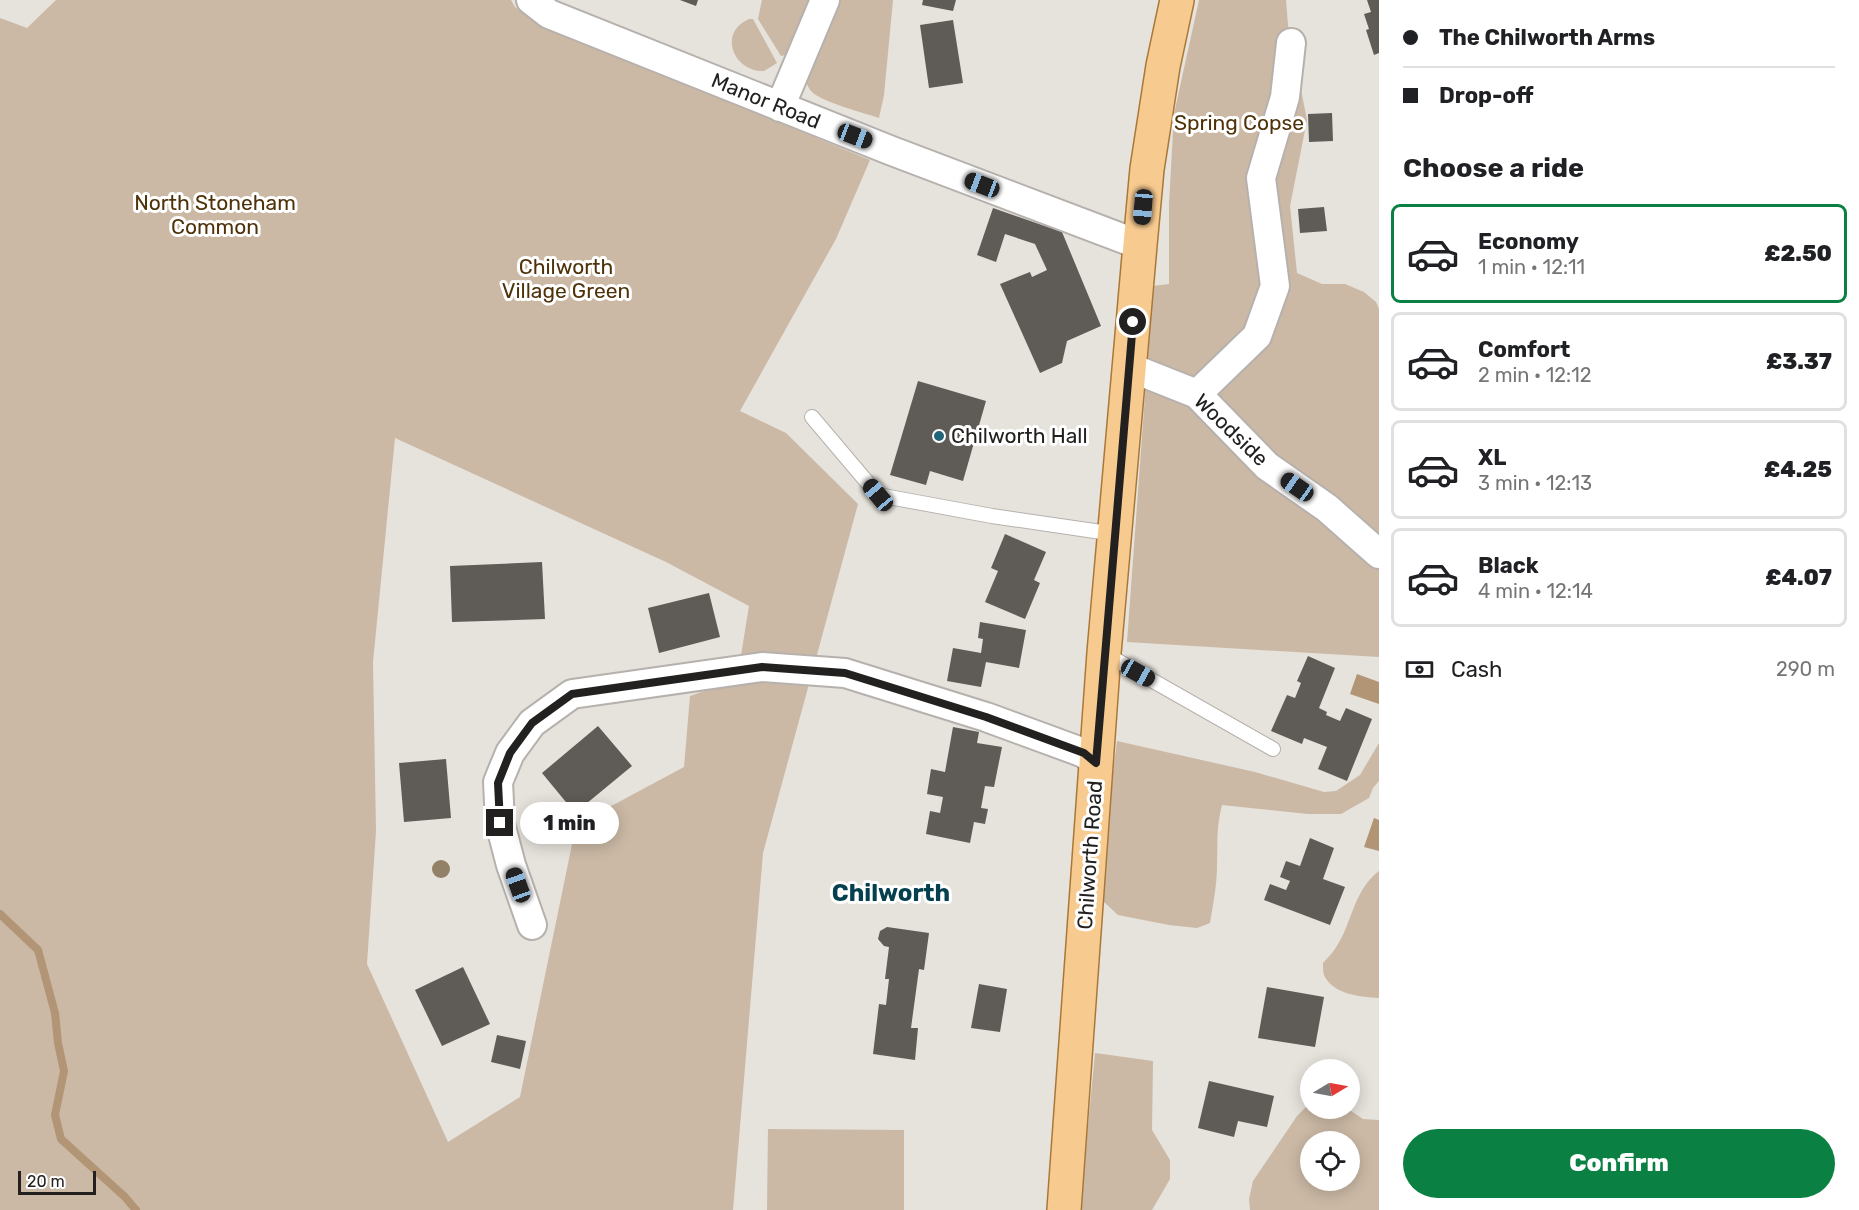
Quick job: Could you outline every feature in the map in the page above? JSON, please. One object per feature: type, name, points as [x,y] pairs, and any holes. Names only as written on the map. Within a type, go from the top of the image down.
[{"type":"main road","name":"Chilworth Road","points":[[1064,1210],[1104,653],[1147,169],[1163,66],[1177,0]]},
{"type":"street","name":"Manor Road","points":[[531,0],[549,14],[780,107],[1140,245]]},
{"type":"street","points":[[780,107],[825,0]]},
{"type":"street","points":[[1197,394],[1257,336],[1275,286],[1261,178],[1286,97],[1291,43]]},
{"type":"street","name":"Woodside","points":[[1129,367],[1197,394],[1268,466],[1327,508],[1379,554]]},
{"type":"street","points":[[532,925],[511,866],[500,823],[498,783],[510,753],[532,723],[572,694],[762,667],[845,673],[986,717],[1084,753],[1096,763]]},
{"type":"lane","points":[[812,417],[878,495],[992,516],[1115,534]]},
{"type":"lane","points":[[1104,653],[1273,749]]},
{"type":"green space","name":"North Stoneham Common","points":[[56,0],[511,0],[515,7],[536,22],[870,160],[836,239],[740,411],[786,433],[858,504],[763,853],[733,1210],[0,1210],[0,18],[27,28]],"holes":[[[395,438],[666,562],[749,606],[737,680],[690,696],[684,767],[576,825],[520,1097],[448,1142],[367,964],[376,831],[373,662]]]},
{"type":"green space","points":[[762,0],[811,0],[794,45],[786,55],[781,56],[758,19]]},
{"type":"green space","points":[[830,0],[893,0],[884,95],[879,118],[825,100],[812,92],[808,86],[805,74]]},
{"type":"green space","name":"Spring Copse","points":[[1199,0],[1286,0],[1288,25],[1307,120],[1290,206],[1297,273],[1322,284],[1345,284],[1364,292],[1376,302],[1379,309],[1379,657],[1127,642],[1153,286],[1169,284],[1169,204],[1174,114]]},
{"type":"green space","points":[[753,19],[777,63],[764,71],[753,70],[744,65],[733,51],[734,33],[739,25]]},
{"type":"green space","points":[[1117,741],[1255,772],[1324,792],[1336,791],[1360,775],[1379,743],[1379,781],[1369,798],[1341,814],[1308,814],[1222,805],[1210,923],[1197,928],[1169,925],[1118,915],[1104,902],[1099,886]]},
{"type":"green space","points":[[1379,871],[1379,998],[1349,994],[1335,988],[1324,976],[1323,963],[1341,939],[1363,888]]},
{"type":"green space","points":[[1095,1053],[1153,1061],[1152,1130],[1170,1160],[1170,1179],[1152,1210],[1080,1210]]},
{"type":"green space","points":[[1300,1113],[1300,1119],[1360,1119],[1360,1117],[1379,1120],[1379,1210],[1250,1210],[1249,1199],[1253,1181]]},
{"type":"green space","points":[[768,1129],[904,1130],[904,1210],[767,1210]]},
{"type":"shaded area","points":[[1357,674],[1379,682],[1379,704],[1350,694]]},
{"type":"shaded area","points":[[1374,818],[1379,820],[1379,851],[1364,847]]},
{"type":"building","points":[[680,0],[698,0],[696,6]]},
{"type":"building","points":[[923,0],[956,0],[953,11],[922,5]]},
{"type":"building","points":[[1367,0],[1379,0],[1379,53],[1374,55],[1366,30],[1369,29],[1364,14],[1371,12]]},
{"type":"building","points":[[953,20],[963,83],[929,88],[920,25]]},
{"type":"building","points":[[1332,113],[1333,141],[1309,142],[1308,114]]},
{"type":"building","points":[[1324,207],[1327,231],[1300,233],[1298,209]]},
{"type":"building","points":[[993,208],[1062,232],[1101,326],[1067,341],[1062,363],[1040,373],[1000,284],[1030,272],[1032,277],[1047,270],[1035,244],[1005,234],[996,262],[977,255]]},
{"type":"building","name":"Chilworth Hall","points":[[918,381],[986,401],[963,481],[930,471],[926,485],[890,475]]},
{"type":"building","points":[[1005,534],[1046,552],[1034,580],[1040,583],[1025,619],[985,602],[998,571],[991,568]]},
{"type":"building","points":[[542,562],[545,619],[452,622],[450,566]]},
{"type":"building","points":[[709,593],[720,637],[659,653],[648,608]]},
{"type":"building","points":[[980,622],[1026,630],[1019,668],[986,662],[981,687],[947,681],[953,648],[981,653],[983,639],[978,638]]},
{"type":"building","points":[[1308,656],[1335,668],[1319,708],[1327,712],[1326,715],[1340,721],[1346,708],[1372,719],[1347,781],[1318,769],[1327,747],[1304,738],[1302,744],[1271,731],[1287,695],[1295,698],[1301,683],[1297,681]]},
{"type":"building","points":[[598,726],[632,766],[575,813],[542,773]]},
{"type":"building","points":[[953,727],[979,732],[977,743],[1002,747],[994,787],[985,786],[981,808],[988,809],[985,824],[974,822],[970,843],[926,834],[930,811],[940,813],[943,797],[927,794],[931,769],[945,772]]},
{"type":"building","points":[[446,759],[451,818],[404,822],[399,763]]},
{"type":"building","points":[[1310,838],[1334,848],[1323,879],[1345,887],[1330,925],[1264,900],[1270,884],[1286,890],[1290,881],[1280,877],[1286,861],[1300,866]]},
{"type":"building","points":[[887,927],[929,933],[924,970],[919,969],[911,1028],[918,1028],[915,1060],[873,1054],[879,1004],[886,1005],[889,979],[885,979],[889,947],[884,946],[878,939],[880,931]]},
{"type":"building","points":[[463,967],[490,1024],[442,1046],[415,990]]},
{"type":"building","points":[[979,984],[1007,989],[1000,1032],[971,1028]]},
{"type":"building","points":[[1267,987],[1324,997],[1315,1047],[1258,1038]]},
{"type":"building","points":[[497,1035],[526,1041],[520,1069],[491,1062]]},
{"type":"building","points":[[1209,1081],[1274,1096],[1267,1127],[1238,1121],[1234,1137],[1198,1128]]},
{"type":"waterway","points":[[0,914],[38,950],[55,1013],[64,1071],[55,1115],[61,1139],[125,1197],[136,1210]]},
{"type":"place","name":"Chilworth Hall","points":[[939,436]]},
{"type":"district","name":"Chilworth","points":[[891,893]]},
{"type":"route","points":[[500,823],[498,783],[510,753],[532,723],[572,694],[762,667],[845,673],[986,717],[1084,753],[1096,763],[1133,322]]},
{"type":"park label","name":"Chilworth Village Green","points":[[566,279]]}]
